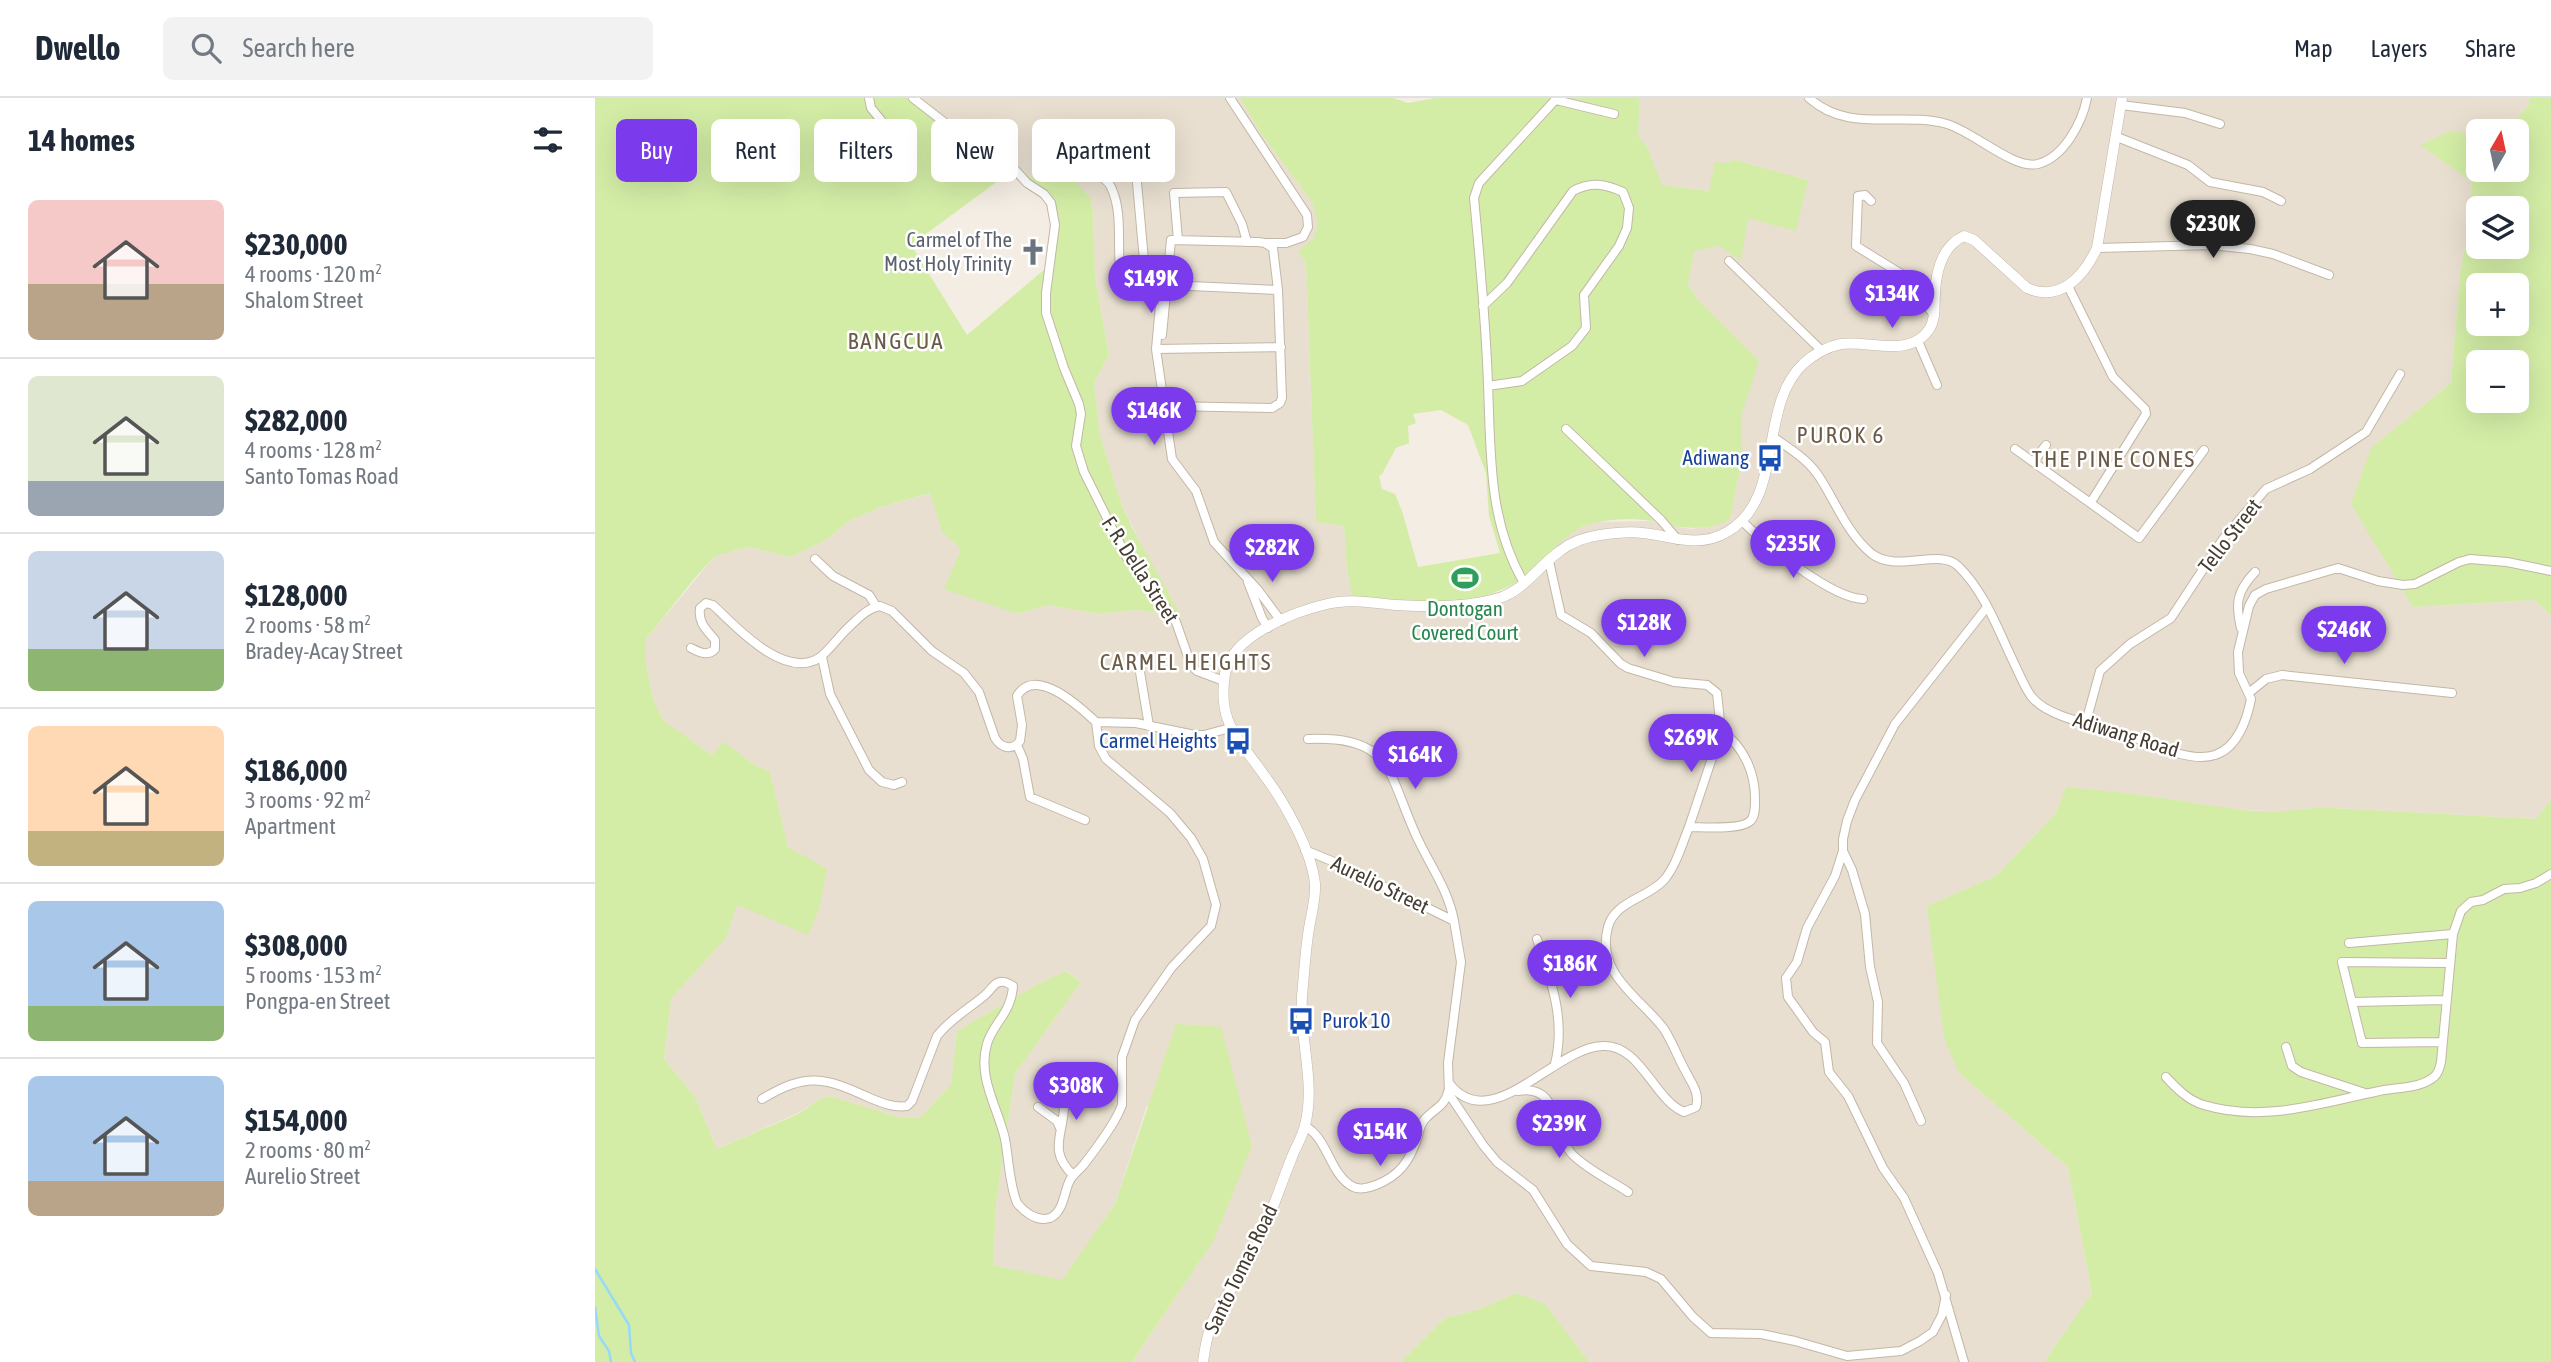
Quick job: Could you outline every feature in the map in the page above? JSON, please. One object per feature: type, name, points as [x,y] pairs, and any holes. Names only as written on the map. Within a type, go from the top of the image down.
[{"type":"street","points":[[869,98],[871,108],[880,119]]},
{"type":"street","name":"F. R. Della Street","points":[[913,98],[964,135],[994,146],[1027,183],[1044,194],[1051,203],[1055,225],[1046,313],[1079,404],[1081,414],[1076,446],[1084,472],[1127,558],[1176,622],[1191,665],[1197,671],[1224,681]]},
{"type":"street","points":[[1158,349],[1169,285],[1171,240],[1286,243],[1303,237],[1308,227],[1307,215],[1298,198],[1272,165],[1230,98]]},
{"type":"street","points":[[1809,98],[1823,109],[1850,118],[1945,124],[1976,137],[2021,164],[2036,165],[2050,160],[2067,143],[2087,98]]},
{"type":"street","points":[[1524,583],[1509,554],[1497,517],[1489,440],[1488,386],[1474,198],[1479,183],[1557,99],[1614,114]]},
{"type":"street","points":[[1863,599],[1845,596],[1781,556],[1742,521],[1755,501],[1766,472],[1782,393],[1795,373],[1821,350],[1839,345],[1903,346],[1918,341],[1930,328],[1934,316],[1934,293],[1946,248],[1964,236],[1974,240],[2028,288],[2038,293],[2049,293],[2068,286],[2090,264],[2097,248],[2122,102],[2185,113],[2220,124]]},
{"type":"street","points":[[2117,137],[2188,164],[2210,182],[2263,192],[2281,201]]},
{"type":"street","points":[[1108,182],[1118,214],[1121,277],[1125,281],[1162,284],[1158,349],[1172,459],[1196,491],[1214,542],[1246,575],[1280,621]]},
{"type":"street","points":[[1137,182],[1146,282]]},
{"type":"street","points":[[1483,306],[1507,284],[1573,191],[1584,185],[1605,184],[1623,192],[1629,208],[1627,228],[1619,247],[1584,295],[1586,328],[1572,346],[1522,381],[1488,386]]},
{"type":"street","points":[[1178,240],[1174,193],[1226,192],[1242,224],[1247,242]]},
{"type":"street","points":[[1871,201],[1865,195],[1858,196],[1856,246],[1903,275],[1934,316]]},
{"type":"street","points":[[1164,406],[1277,406],[1282,398],[1275,252],[1265,243]]},
{"type":"street","points":[[2097,248],[2232,247],[2263,251],[2329,275]]},
{"type":"street","points":[[1729,261],[1821,350]]},
{"type":"street","points":[[1169,285],[1278,290]]},
{"type":"street","points":[[2068,286],[2113,377],[2145,409],[2146,414],[2091,502]]},
{"type":"street","points":[[1918,341],[1937,385]]},
{"type":"street","points":[[1158,349],[1281,347]]},
{"type":"street","name":"Tello Street","points":[[2086,722],[2100,671],[2130,644],[2171,618],[2223,539],[2266,489],[2310,469],[2366,432],[2400,373]]},
{"type":"street","points":[[1566,429],[1679,540]]},
{"type":"street","name":"Adiwang Road","points":[[1773,437],[1805,460],[1818,474],[1856,537],[1871,554],[1887,561],[1902,563],[1942,560],[1954,563],[1987,607],[2032,697],[2046,708],[2173,752],[2214,755],[2225,750],[2241,729],[2249,710],[2250,692]]},
{"type":"street","points":[[2034,461],[2046,444]]},
{"type":"street","points":[[2015,449],[2139,538],[2204,450]]},
{"type":"street","name":"Santo Tomas Road","points":[[1203,1362],[1211,1323],[1257,1247],[1305,1126],[1308,1100],[1301,1021],[1307,937],[1315,881],[1305,850],[1266,777],[1230,728],[1226,715],[1224,681],[1230,657],[1237,647],[1268,628],[1313,608],[1345,601],[1421,606],[1475,603],[1502,598],[1524,583],[1560,550],[1583,538],[1642,533],[1679,540],[1713,538],[1731,530],[1742,521]]},
{"type":"street","points":[[815,559],[833,576],[869,595],[876,606],[892,611],[932,652],[964,673],[979,692],[992,733],[998,743],[1006,747],[1017,745]]},
{"type":"street","points":[[2452,693],[2282,675],[2266,679],[2250,692],[2239,673],[2238,663],[2242,631],[2249,606],[2255,595],[2266,589],[2338,568],[2378,581],[2403,585],[2415,584],[2470,559],[2507,562],[2551,571]]},
{"type":"street","points":[[1515,1091],[1555,1064],[1599,1046],[1615,1048],[1636,1062],[1674,1107],[1686,1111],[1696,1107],[1696,1090],[1673,1044],[1655,1018],[1616,978],[1611,968],[1607,930],[1611,918],[1625,905],[1644,896],[1670,872],[1689,827],[1721,731],[1719,696],[1711,686],[1674,682],[1628,668],[1591,633],[1561,615],[1549,561]]},
{"type":"street","points":[[2242,631],[2237,611],[2241,586],[2255,572]]},
{"type":"street","points":[[1246,575],[1268,628]]},
{"type":"street","points":[[691,648],[703,653],[715,649],[715,640],[705,629],[700,617],[700,608],[706,603],[713,605],[748,639],[776,656],[800,662],[815,661],[822,657],[834,641],[863,614],[876,606]]},
{"type":"street","points":[[1963,1362],[1938,1273],[1904,1198],[1883,1168],[1848,1096],[1829,1072],[1825,1042],[1813,1032],[1788,997],[1786,978],[1797,962],[1807,928],[1835,876],[1843,851],[1847,821],[1855,800],[1895,724],[1987,607]]},
{"type":"street","points":[[822,657],[830,694],[869,770],[882,782],[894,785],[902,782]]},
{"type":"street","points":[[1138,660],[1149,726]]},
{"type":"street","points":[[762,1099],[799,1080],[808,1080],[847,1087],[888,1105],[907,1106],[912,1101],[937,1036],[943,1028],[996,984],[1004,982],[1013,986],[1012,997],[987,1044],[985,1064],[989,1095],[1003,1132],[1017,1203],[1030,1215],[1050,1218],[1060,1208],[1073,1175],[1086,1162],[1115,1121],[1122,1105],[1122,1057],[1135,1020],[1172,967],[1211,926],[1216,905],[1203,859],[1191,838],[1170,813],[1106,760],[1099,746],[1095,722],[1079,707],[1052,689],[1041,685],[1026,686],[1017,696],[1022,732],[1017,745],[1023,760],[1030,797],[1085,820]]},
{"type":"street","points":[[1095,722],[1149,726],[1195,735],[1230,728]]},
{"type":"street","points":[[1689,827],[1737,826],[1746,824],[1753,817],[1755,795],[1750,771],[1734,742],[1721,731]]},
{"type":"street","name":"Aurelio Street","points":[[1308,739],[1334,738],[1351,741],[1379,757],[1393,776],[1415,833],[1445,890],[1461,962],[1448,1063],[1448,1087]]},
{"type":"street","name":"Aurelio Street","points":[[1305,850],[1454,921]]},
{"type":"street","points":[[1843,851],[1852,870],[1865,914],[1870,967],[1878,1002],[1877,1043],[1905,1083],[1921,1121]]},
{"type":"street","points":[[2166,1077],[2176,1087],[2204,1105],[2261,1112],[2293,1110],[2423,1083],[2435,1076],[2441,1062],[2452,934],[2461,911],[2471,902],[2483,900],[2504,889],[2536,884],[2551,874]]},
{"type":"street","points":[[2349,943],[2452,934]]},
{"type":"street","points":[[1537,939],[1554,990],[1560,1026],[1555,1064]]},
{"type":"street","points":[[2441,1041],[2362,1043],[2342,962],[2450,962]]},
{"type":"street","points":[[2353,1002],[2445,1000]]},
{"type":"street","points":[[2286,1047],[2292,1066],[2301,1072],[2368,1093]]},
{"type":"street","points":[[1057,1075],[1057,1088],[1064,1109],[1059,1153],[1073,1175]]},
{"type":"street","points":[[1448,1087],[1483,1145],[1497,1162],[1533,1190],[1567,1244],[1591,1266],[1646,1272],[1661,1279],[1693,1317],[1711,1333],[1761,1334],[1847,1356],[1901,1351],[1933,1332],[1942,1315],[1945,1295]]},
{"type":"street","points":[[1305,1126],[1313,1130],[1322,1142],[1332,1163],[1348,1184],[1367,1188],[1389,1179],[1405,1166],[1425,1118],[1444,1104],[1448,1087]]},
{"type":"street","points":[[1448,1087],[1461,1096],[1477,1101],[1526,1089],[1544,1096],[1552,1107],[1562,1138],[1573,1155],[1628,1192]]},
{"type":"street","points":[[1038,1107],[1057,1121],[1060,1128]]},
{"type":"shaded area","points":[[919,98],[1240,98],[1262,135],[1312,202],[1319,223],[1314,238],[1299,251],[1306,263],[1316,522],[1344,526],[1352,596],[1458,601],[1502,591],[1535,569],[1555,546],[1573,531],[1595,522],[1650,521],[1691,529],[1730,519],[1742,459],[1742,413],[1748,389],[1688,285],[1694,250],[1719,246],[1748,218],[1808,180],[1735,160],[1727,163],[1709,191],[1661,185],[1646,145],[1638,136],[1640,98],[2530,98],[2528,106],[2517,119],[2466,119],[2466,137],[2421,145],[2466,177],[2466,182],[2473,182],[2472,196],[2466,196],[2466,240],[2460,273],[2451,383],[2371,448],[2413,607],[2534,600],[2551,615],[2551,800],[2536,819],[2315,807],[2290,812],[2228,809],[2149,796],[2066,788],[2056,813],[1996,876],[1927,906],[1959,1073],[2068,1167],[2092,1293],[2044,1362],[1589,1362],[1545,1305],[1517,1293],[1477,1310],[1445,1318],[1401,1362],[1132,1362],[1213,1242],[1147,1105],[1115,1204],[1062,1281],[993,1265],[996,1204],[1015,1074],[1081,982],[1067,971],[1038,984],[957,1031],[951,1084],[921,1117],[902,1118],[830,1096],[717,1149],[695,1097],[664,1059],[671,999],[726,938],[737,904],[788,847],[770,772],[724,743],[712,755],[663,720],[653,699],[646,664],[646,639],[715,556],[749,547],[790,557],[826,540],[849,521],[881,507],[931,493],[942,532],[961,549],[945,588],[1018,614],[1048,605],[1099,614],[1137,610],[1181,617],[1121,503],[1100,435],[1094,383],[1109,355],[1095,278],[1091,199],[1058,182],[1175,182],[1175,119],[1032,119],[1032,179],[1018,167],[1018,119],[946,119]]},
{"type":"green space","points":[[595,98],[919,98],[946,119],[931,119],[931,182],[996,182],[911,245],[967,335],[1045,269],[1052,232],[1050,213],[1041,198],[1018,181],[1018,167],[1032,182],[1076,182],[1091,199],[1095,278],[1109,355],[1094,383],[1100,435],[1121,503],[1182,617],[1137,610],[1099,614],[1048,605],[1018,614],[944,589],[961,549],[942,532],[930,493],[881,507],[849,521],[826,540],[790,557],[749,547],[715,556],[646,639],[646,664],[653,699],[663,720],[712,755],[724,742],[752,763],[770,772],[788,847],[827,869],[819,909],[808,935],[737,905],[726,938],[671,999],[664,1059],[695,1097],[717,1149],[800,1113],[820,1099],[830,1096],[902,1118],[921,1117],[951,1084],[957,1031],[1038,984],[1066,971],[1081,982],[1015,1074],[996,1204],[993,1265],[1062,1280],[1115,1204],[1176,1024],[1221,1027],[1252,1146],[1213,1242],[1132,1362],[595,1362]]},
{"type":"green space","points":[[1240,98],[1393,98],[1408,103],[1435,98],[1640,98],[1638,136],[1646,145],[1662,185],[1709,191],[1715,162],[1727,163],[1735,160],[1808,180],[1796,231],[1748,218],[1741,260],[1719,246],[1694,251],[1688,285],[1700,302],[1759,361],[1742,413],[1742,459],[1730,519],[1721,524],[1701,528],[1638,519],[1594,523],[1567,537],[1532,571],[1513,584],[1470,599],[1422,602],[1352,596],[1344,526],[1316,522],[1306,263],[1298,251],[1314,238],[1318,223],[1312,202],[1262,135]],"holes":[[[1441,410],[1468,425],[1486,473],[1489,516],[1500,553],[1418,567],[1395,494],[1382,489],[1379,476],[1396,448],[1409,443],[1408,426],[1416,423],[1413,414]]]},
{"type":"green space","points":[[2530,98],[2551,98],[2551,615],[2534,600],[2413,607],[2351,504],[2371,448],[2451,383],[2460,273],[2466,240],[2466,259],[2529,259],[2529,196],[2472,196],[2472,182],[2529,182],[2529,119],[2517,119],[2528,106]]},
{"type":"green space","points":[[2450,131],[2466,133],[2466,178],[2420,145]]},
{"type":"green space","points":[[2066,787],[2252,811],[2315,807],[2536,819],[2551,800],[2551,1362],[2044,1362],[2092,1293],[2068,1167],[1959,1073],[1944,1038],[1927,906],[1996,876],[2056,813]]},
{"type":"green space","points":[[1517,1293],[1545,1304],[1589,1362],[1401,1362],[1445,1318],[1477,1310]]},
{"type":"waterway","points":[[595,1269],[629,1325],[631,1353],[635,1362]]},
{"type":"waterway","points":[[595,1307],[599,1336],[609,1351],[611,1362]]},
{"type":"place","name":"Carmel of The Most Holy Trinity","points":[[1033,252]]},
{"type":"place","name":"Adiwang","points":[[1770,458]]},
{"type":"place","name":"Dontogan Covered Court","points":[[1465,578]]},
{"type":"place","name":"Carmel Heights","points":[[1238,741]]},
{"type":"place","name":"Purok 10","points":[[1301,1021]]},
{"type":"district","name":"BANGCUA","points":[[896,341]]},
{"type":"district","name":"PUROK 6","points":[[1841,435]]},
{"type":"district","name":"THE PINE CONES","points":[[2114,459]]},
{"type":"district","name":"CARMEL HEIGHTS","points":[[1186,662]]}]
